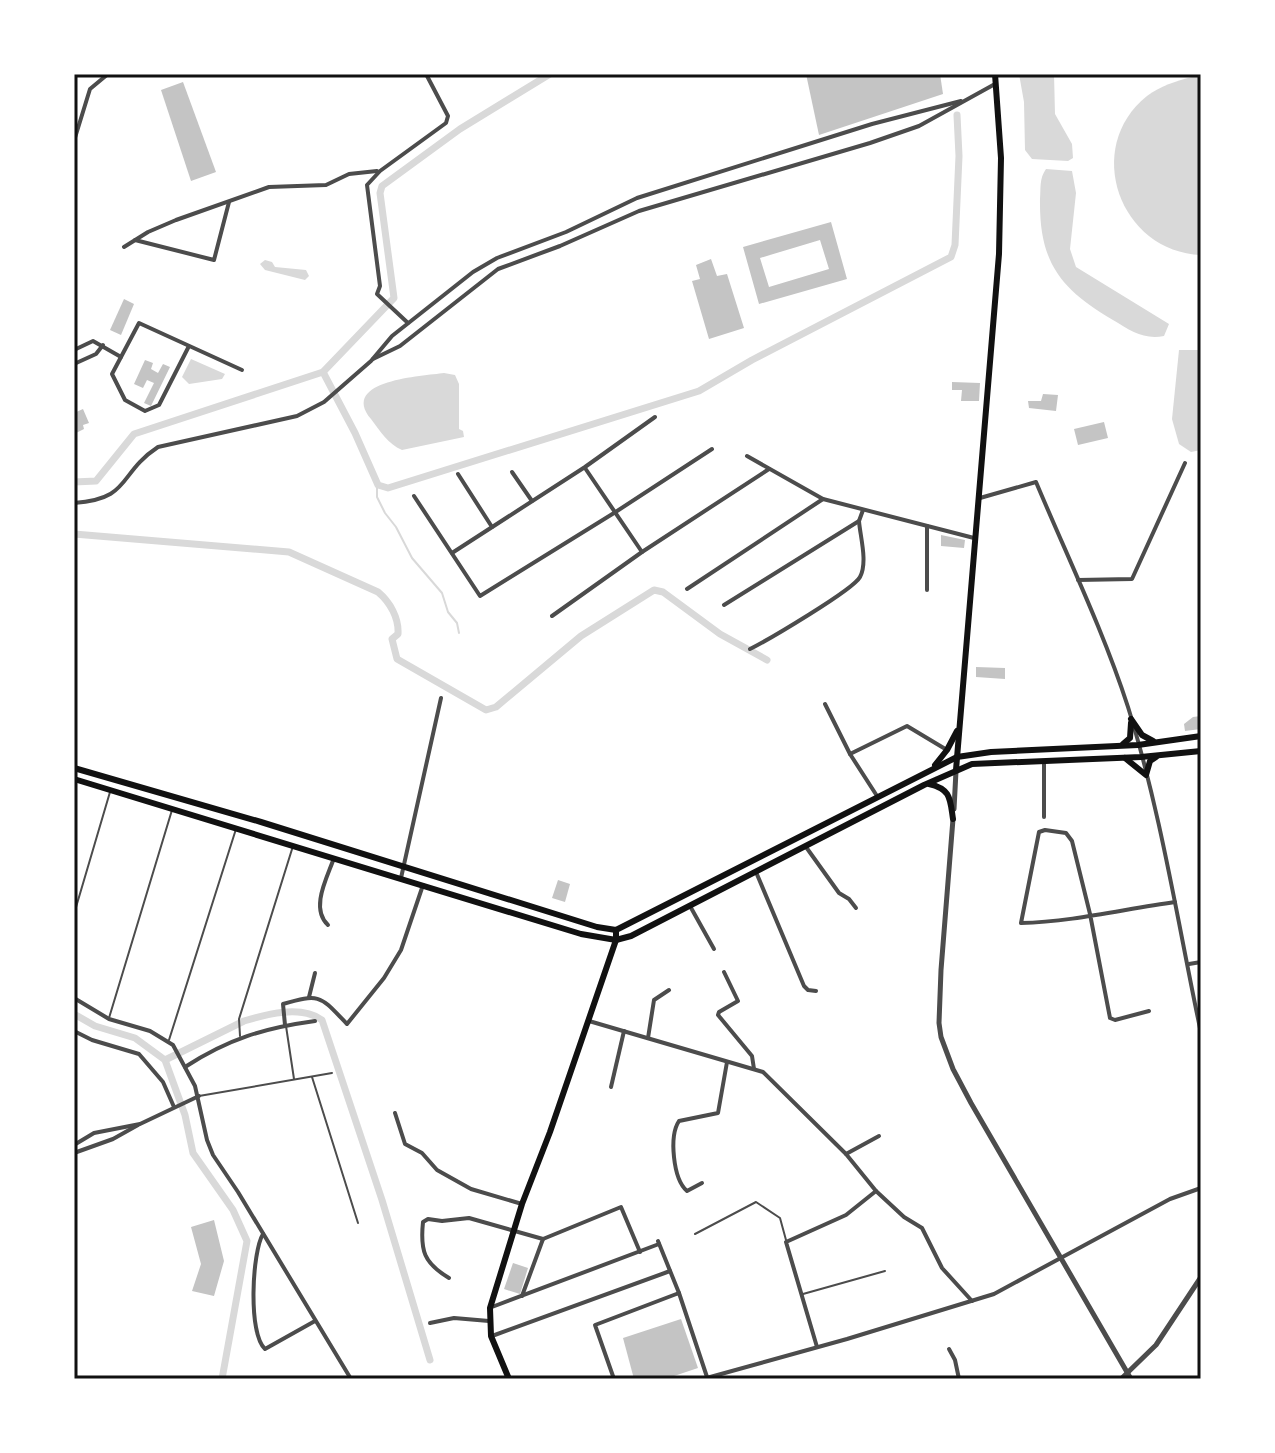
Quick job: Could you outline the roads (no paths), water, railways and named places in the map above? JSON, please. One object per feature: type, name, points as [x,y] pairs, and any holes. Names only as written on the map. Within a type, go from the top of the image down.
[{"type":"main road","points":[[956,770],[1000,240],[1001,158],[995,74]]},
{"type":"main road","points":[[1131,719],[1142,735],[1158,743]]},
{"type":"main road","points":[[1120,746],[1130,738],[1131,719]]},
{"type":"main road","points":[[929,770],[947,750],[960,727]]},
{"type":"main road","points":[[74,768],[597,927],[616,930],[957,757],[991,752],[1138,745],[1201,736]]},
{"type":"main road","points":[[74,779],[581,934],[616,940],[631,936],[927,783],[972,764],[1141,757],[1201,751]]},
{"type":"main road","points":[[1121,758],[1129,759],[1146,775],[1150,761],[1159,755]]},
{"type":"main road","points":[[927,783],[941,787],[949,797],[953,819]]},
{"type":"main road","points":[[509,1379],[491,1336],[490,1308],[522,1204],[616,940],[616,930]]},
{"type":"street","points":[[74,141],[90,89],[108,74]]},
{"type":"street","points":[[408,323],[377,294],[380,286],[367,185],[380,171],[446,123],[448,116],[426,74]]},
{"type":"street","points":[[371,361],[400,346],[498,269],[639,211],[919,126],[997,83]]},
{"type":"street","points":[[74,503],[98,501],[116,493],[141,458],[158,447],[297,416],[324,402],[371,361],[392,336],[497,258],[566,232],[637,198],[872,124],[961,101]]},
{"type":"street","points":[[124,247],[176,220],[269,187],[326,185],[349,174],[380,171]]},
{"type":"street","points":[[135,240],[214,260],[229,202]]},
{"type":"street","points":[[600,215],[605,226]]},
{"type":"street","points":[[189,346],[159,405],[145,411],[125,400],[112,374],[139,323],[242,370]]},
{"type":"street","points":[[74,350],[93,341],[121,357]]},
{"type":"street","points":[[74,364],[96,354],[103,345]]},
{"type":"street","points":[[452,553],[585,467],[655,417]]},
{"type":"street","points":[[414,496],[480,596],[712,449]]},
{"type":"street","points":[[747,456],[823,499],[977,538]]},
{"type":"street","points":[[1078,580],[1132,579],[1185,463]]},
{"type":"street","points":[[585,467],[642,552]]},
{"type":"street","points":[[552,616],[642,552],[769,469]]},
{"type":"street","points":[[512,472],[532,501]]},
{"type":"street","points":[[458,474],[492,527]]},
{"type":"street","points":[[980,498],[1036,482],[1078,580],[1131,719],[1189,964],[1201,1033]]},
{"type":"street","points":[[687,589],[823,499]]},
{"type":"street","points":[[750,649],[858,580],[864,565],[859,521],[863,510]]},
{"type":"street","points":[[724,605],[859,521]]},
{"type":"street","points":[[927,526],[927,590]]},
{"type":"street","points":[[401,878],[441,698]]},
{"type":"street","points":[[825,704],[850,754],[877,796]]},
{"type":"street","points":[[850,754],[907,726],[947,750]]},
{"type":"street","points":[[1044,761],[1044,817]]},
{"type":"street","points":[[956,770],[941,970],[941,1037],[953,1069],[1130,1376]]},
{"type":"street","points":[[1149,1011],[1115,1020],[1110,1018],[1090,914],[1072,841],[1066,833],[1039,832],[1021,923],[1090,914],[1175,902]]},
{"type":"street","points":[[806,847],[839,893],[856,908]]},
{"type":"street","points":[[328,925],[322,920],[320,910],[322,892],[334,858]]},
{"type":"street","points":[[756,872],[804,986],[816,991]]},
{"type":"street","points":[[285,1022],[283,1004],[309,997],[327,1004],[347,1024],[384,978],[401,950],[423,885]]},
{"type":"street","points":[[690,906],[714,949]]},
{"type":"street","points":[[1189,964],[1201,962]]},
{"type":"street","points":[[724,972],[738,1001],[718,1015],[752,1056],[754,1069]]},
{"type":"street","points":[[309,997],[315,973]]},
{"type":"street","points":[[648,1038],[654,1000],[669,990]]},
{"type":"street","points":[[74,998],[109,1019],[169,1040],[177,1049],[199,1096],[213,1155],[351,1379]]},
{"type":"street","points":[[185,1067],[240,1036],[285,1022],[315,1021]]},
{"type":"street","points":[[589,1021],[763,1072],[846,1154],[876,1191],[904,1217],[922,1228],[942,1268],[972,1301]]},
{"type":"street","points":[[74,1031],[92,1040],[139,1054],[163,1082],[174,1107]]},
{"type":"street","points":[[611,1087],[624,1031]]},
{"type":"street","points":[[702,1183],[687,1191],[678,1181],[674,1138],[676,1127],[679,1121],[718,1113],[727,1062]]},
{"type":"street","points":[[74,1150],[113,1139],[199,1096]]},
{"type":"street","points":[[395,1113],[403,1141],[422,1153],[437,1170],[471,1189],[522,1204]]},
{"type":"street","points":[[74,1150],[94,1133],[140,1124]]},
{"type":"street","points":[[846,1154],[879,1136]]},
{"type":"street","points":[[490,1308],[658,1243],[679,1293],[705,1378],[817,1348],[994,1294],[1170,1199],[1201,1188]]},
{"type":"street","points":[[817,1348],[786,1242],[846,1215],[876,1191]]},
{"type":"street","points":[[449,1278],[426,1260],[423,1222],[428,1219],[469,1218],[543,1239],[621,1207],[640,1252]]},
{"type":"street","points":[[263,1234],[256,1249],[254,1313],[260,1344],[265,1349],[273,1347],[315,1321]]},
{"type":"street","points":[[522,1296],[543,1239]]},
{"type":"street","points":[[491,1336],[670,1271]]},
{"type":"street","points":[[1121,1379],[1130,1376],[1156,1345],[1201,1277]]},
{"type":"street","points":[[614,1379],[595,1325],[679,1293]]},
{"type":"street","points":[[430,1323],[454,1318],[489,1321]]},
{"type":"street","points":[[949,1349],[959,1379]]},
{"type":"lane","points":[[74,914],[111,791]]},
{"type":"lane","points":[[109,1019],[172,810]]},
{"type":"lane","points":[[169,1040],[236,828]]},
{"type":"lane","points":[[240,1036],[239,1019],[293,845]]},
{"type":"lane","points":[[285,1022],[295,1080]]},
{"type":"lane","points":[[199,1096],[332,1073]]},
{"type":"lane","points":[[312,1077],[358,1223]]},
{"type":"lane","points":[[695,1234],[756,1202],[780,1218],[786,1242]]},
{"type":"lane","points":[[802,1295],[885,1271]]},
{"type":"waterway","points":[[74,482],[96,481],[134,434],[323,372],[394,298],[380,193],[382,186],[460,129],[550,74]]},
{"type":"waterway","points":[[323,372],[378,485],[388,488],[699,391],[752,360],[951,257],[955,245],[959,156],[957,115]]},
{"type":"waterway","points":[[377,484],[377,497],[385,513],[412,558],[442,593],[459,633]]},
{"type":"waterway","points":[[74,534],[289,552],[378,592],[390,605],[397,622],[398,634],[392,639],[397,659],[486,710],[496,707],[581,636],[654,590],[663,592],[720,634],[767,660]]},
{"type":"waterway","points":[[165,1060],[244,1021],[263,1016],[294,1012],[314,1015],[322,1020],[382,1200],[430,1360]]},
{"type":"waterway","points":[[74,1014],[95,1026],[135,1038],[165,1060],[185,1115],[193,1153],[233,1210],[247,1241],[222,1379]]}]
